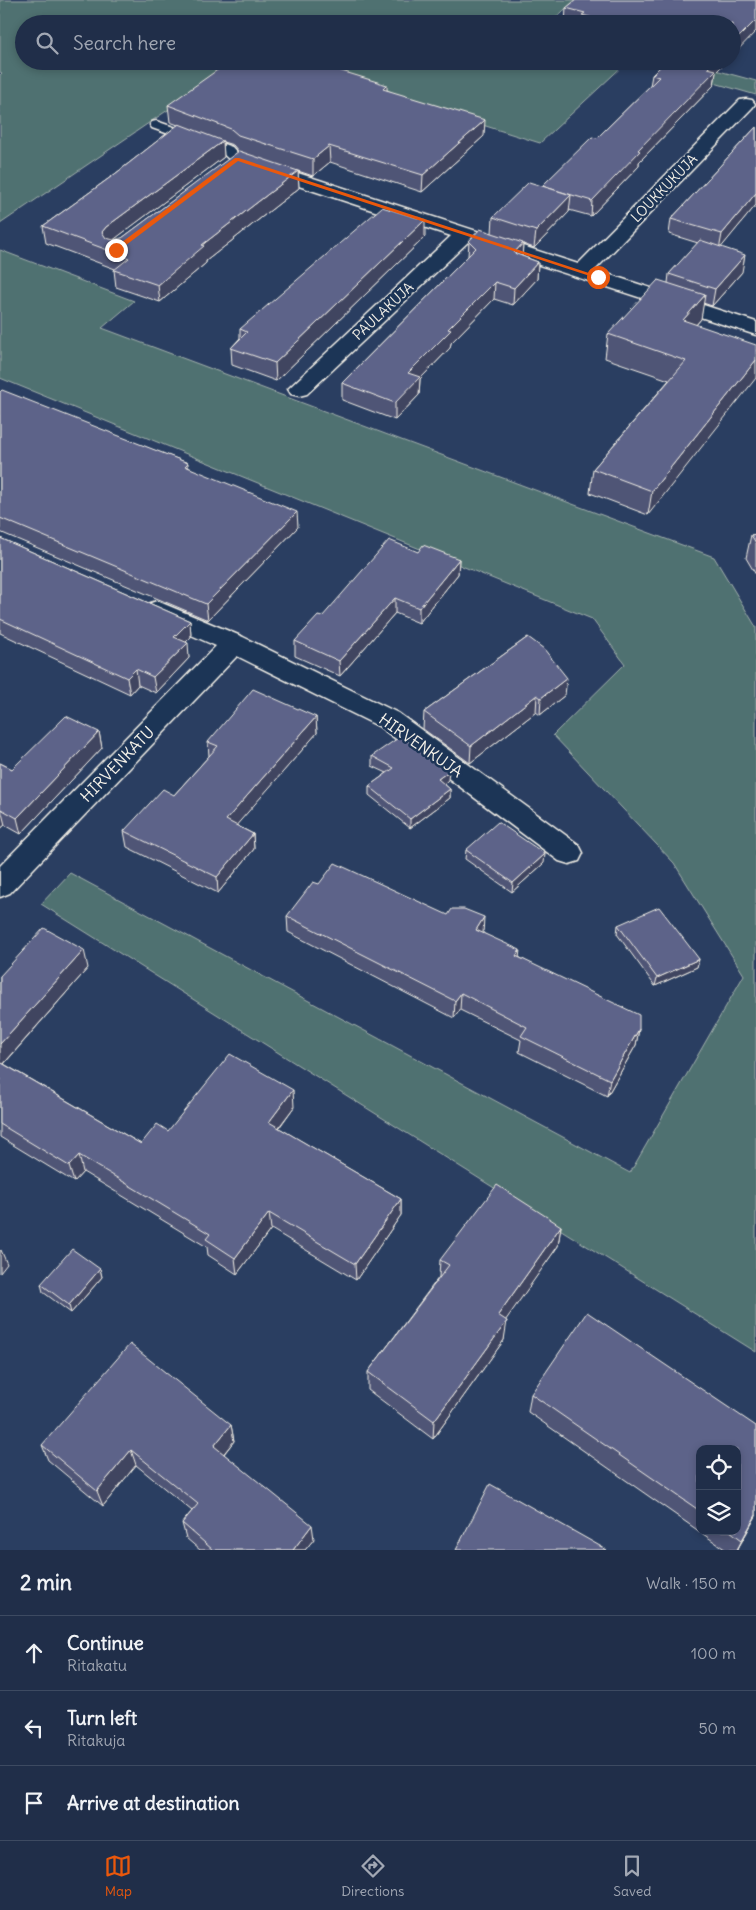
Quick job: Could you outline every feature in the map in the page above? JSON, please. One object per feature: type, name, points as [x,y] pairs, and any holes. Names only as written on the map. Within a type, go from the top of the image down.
[{"type":"street","name":"LOUKKUKUJA","points":[[583,271],[746,104]]},
{"type":"street","points":[[230,165],[466,233],[756,329]]},
{"type":"street","name":"PAULAKUJA","points":[[300,389],[466,233]]},
{"type":"street","name":"HIRVENKUJA","points":[[140,602],[234,643],[389,720],[569,853]]},
{"type":"street","name":"HIRVENKATU","points":[[0,885],[234,643]]},
{"type":"lane","points":[[156,125],[228,150],[230,165]]},
{"type":"green space","points":[[0,0],[575,0],[559,15],[15,15],[15,70],[227,70],[0,224],[0,75],[2,73],[0,72]]},
{"type":"green space","points":[[307,70],[618,70],[540,143]]},
{"type":"green space","points":[[669,70],[715,70],[756,81],[756,95]]},
{"type":"green space","points":[[0,250],[134,301],[102,328],[714,557],[756,627],[756,1352],[41,904],[70,873],[630,1173],[744,975],[674,863],[553,735],[625,664],[592,619],[0,378]]},
{"type":"building","points":[[576,0],[756,0],[756,20],[741,35],[741,15],[582,15],[585,13],[566,8]]},
{"type":"building","points":[[217,70],[338,70],[387,85],[383,89],[485,120],[423,175],[329,146],[313,159],[238,135],[231,129],[168,105]]},
{"type":"building","points":[[657,70],[716,70],[638,150],[640,151],[592,201],[542,186],[592,137],[597,138],[659,77],[652,75]]},
{"type":"building","points":[[179,124],[223,141],[106,227],[102,232],[106,238],[114,240],[122,238],[239,151],[298,171],[202,245],[204,246],[158,285],[114,270],[129,258],[43,226],[115,174]]},
{"type":"building","points":[[756,127],[756,193],[722,234],[671,219]]},
{"type":"building","points":[[529,182],[571,195],[536,231],[493,217]]},
{"type":"building","points":[[382,207],[425,220],[275,363],[231,348],[247,332],[240,329]]},
{"type":"building","points":[[480,229],[523,243],[514,253],[538,262],[514,288],[495,282],[408,373],[420,377],[395,403],[342,383],[476,248],[469,241]]},
{"type":"building","points":[[700,240],[745,255],[715,289],[669,274]]},
{"type":"building","points":[[658,280],[705,295],[683,320],[756,345],[756,360],[652,491],[593,469],[686,361],[608,334]]},
{"type":"building","points":[[2,390],[188,463],[185,466],[297,512],[206,604],[0,518],[0,392]]},
{"type":"building","points":[[756,534],[756,543],[751,535]]},
{"type":"building","points":[[0,538],[190,621],[174,637],[188,643],[153,677],[136,669],[127,678],[0,619]]},
{"type":"building","points":[[389,540],[418,552],[423,545],[459,559],[419,608],[395,598],[339,661],[295,641],[318,616],[322,617]]},
{"type":"building","points":[[528,637],[544,649],[567,678],[541,698],[537,695],[471,746],[424,712]]},
{"type":"building","points":[[253,689],[316,717],[226,820],[253,834],[217,877],[124,831],[163,789],[174,795],[218,746],[208,742]]},
{"type":"building","points":[[66,716],[99,732],[17,818],[0,810],[0,763],[12,769]]},
{"type":"building","points":[[401,736],[449,771],[438,779],[450,789],[410,819],[369,786],[394,768],[372,756]]},
{"type":"building","points":[[498,822],[545,854],[513,883],[466,850]]},
{"type":"building","points":[[335,863],[448,915],[452,909],[464,909],[484,917],[476,930],[520,950],[516,956],[639,1015],[639,1029],[610,1080],[521,1036],[527,1027],[461,993],[455,1001],[287,916],[313,882],[319,884]]},
{"type":"building","points":[[659,907],[699,959],[657,978],[618,925]]},
{"type":"building","points":[[44,928],[84,950],[0,1044],[0,976]]},
{"type":"building","points":[[230,1054],[293,1090],[269,1122],[401,1199],[355,1264],[269,1213],[235,1258],[206,1239],[210,1234],[79,1155],[69,1166],[0,1124],[0,1062],[141,1144],[157,1124],[168,1131]]},
{"type":"building","points":[[497,1185],[561,1226],[498,1315],[507,1321],[434,1421],[368,1372],[449,1265],[440,1260]]},
{"type":"building","points":[[72,1249],[100,1269],[69,1305],[41,1284]]},
{"type":"building","points":[[587,1312],[756,1426],[756,1515],[742,1540],[735,1535],[741,1535],[741,1445],[696,1445],[696,1508],[531,1394]]},
{"type":"building","points":[[130,1344],[231,1425],[214,1446],[312,1525],[293,1550],[213,1550],[182,1523],[198,1504],[131,1450],[97,1491],[42,1445]]},
{"type":"building","points":[[490,1484],[607,1550],[456,1550]]},
{"type":"route","points":[[116,250],[237,159],[598,277]]}]
